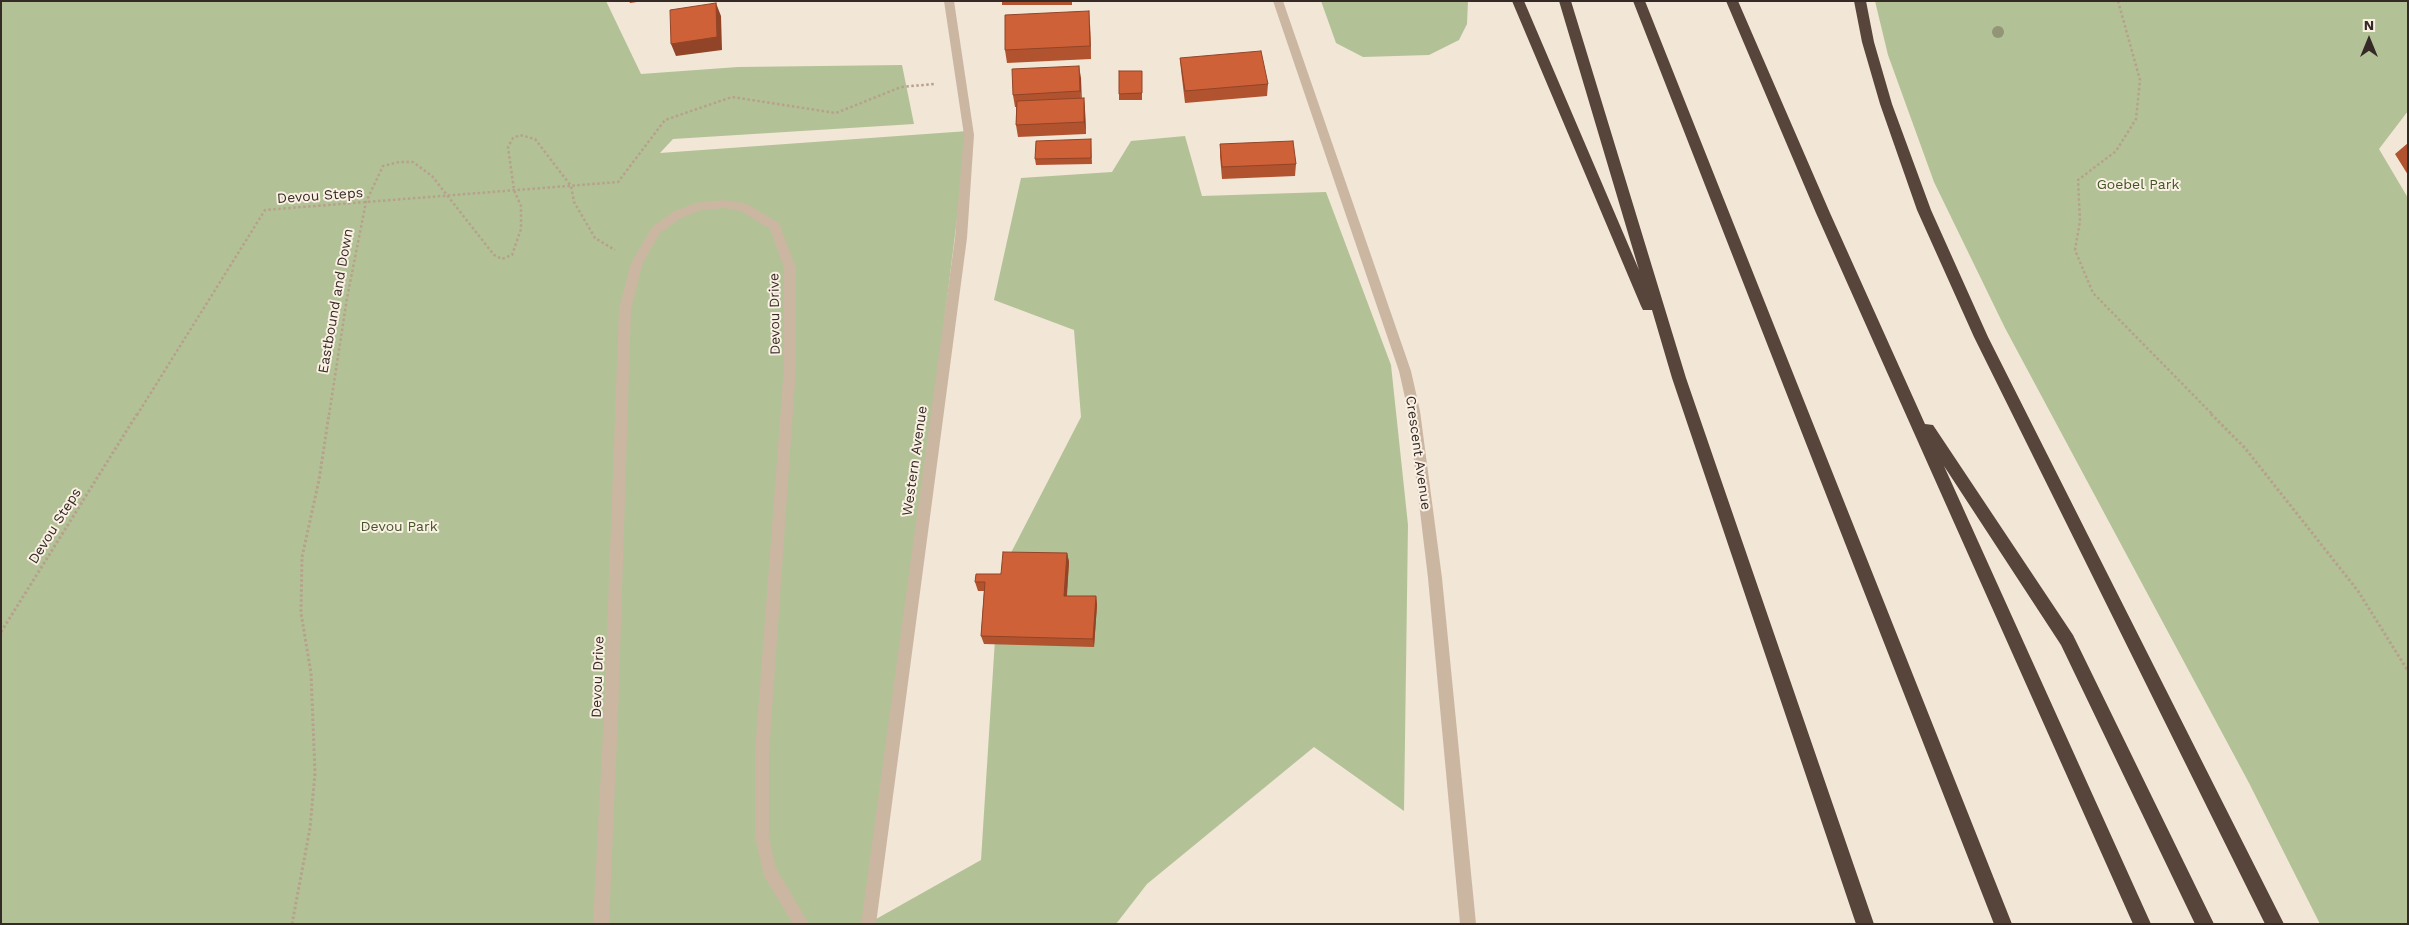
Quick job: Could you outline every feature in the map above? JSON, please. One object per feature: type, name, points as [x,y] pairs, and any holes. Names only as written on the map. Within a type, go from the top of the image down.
[{"type":"highway","points":[[1518,1],[1679,378]]},
{"type":"highway","points":[[1565,1],[1679,378],[1865,924]]},
{"type":"highway","points":[[1639,1],[2003,924]]},
{"type":"highway","points":[[1732,1],[1902,390],[2142,924]]},
{"type":"highway","points":[[1860,1],[1868,42],[1892,122],[1924,210],[1981,337],[2275,924]]},
{"type":"highway","points":[[1902,390],[2067,640],[2205,924]]},
{"type":"street","name":"Western Avenue","points":[[868,924],[960,238],[969,135],[949,1]]},
{"type":"street","name":"Crescent Avenue","points":[[1278,1],[1405,371],[1414,411],[1435,578],[1468,924]]},
{"type":"street","name":"Devou Drive","points":[[601,924],[611,715],[625,309],[637,263],[656,230],[677,215],[700,206],[724,204],[743,207],[775,226],[790,268],[790,367],[762,753],[762,836],[769,871],[802,924]]},
{"type":"path","points":[[2118,1],[2140,80],[2136,119],[2116,151],[2078,180],[2080,221],[2075,250],[2094,292],[2246,448],[2358,592],[2408,671]]},
{"type":"path","name":"Devou Steps","points":[[1,632],[265,210],[618,182],[665,120],[732,97],[836,113],[901,87],[936,84]]},
{"type":"path","name":"Eastbound and Down","points":[[292,924],[310,828],[315,772],[311,673],[301,613],[302,557],[319,480],[346,307],[366,202],[383,166],[399,162],[413,162],[432,176],[494,255],[502,260],[512,255],[521,229],[521,206],[514,190],[508,147],[513,138],[520,135],[535,139],[571,186],[574,202],[595,238],[637,263]]},
{"type":"green space","name":"Devou Park","points":[[1,1],[606,1],[641,74],[738,67],[902,65],[914,124],[673,139],[660,153],[968,131],[869,923],[981,860],[999,576],[1081,417],[1074,330],[994,300],[1021,178],[1112,172],[1131,141],[1185,136],[1202,196],[1326,192],[1391,365],[1408,525],[1404,811],[1314,747],[1147,884],[1116,924],[1,924]]},
{"type":"green space","points":[[1321,1],[1468,1],[1467,24],[1459,40],[1429,55],[1363,57],[1336,43]]},
{"type":"green space","name":"Goebel Park","points":[[1875,1],[2408,1],[2408,111],[2379,149],[2408,198],[2408,924],[2320,924],[2249,783],[2005,328],[1934,182],[1888,55]]},
{"type":"building","points":[[716,3],[717,37],[671,44],[670,10]]},
{"type":"building","points":[[1089,11],[1090,46],[1005,50],[1005,15]]},
{"type":"building","points":[[1261,51],[1268,84],[1185,91],[1180,58]]},
{"type":"building","points":[[1079,66],[1080,91],[1013,95],[1012,69]]},
{"type":"building","points":[[1119,71],[1142,71],[1142,93],[1119,94]]},
{"type":"building","points":[[1084,98],[1084,122],[1016,125],[1017,101]]},
{"type":"building","points":[[1091,139],[1091,158],[1035,159],[1036,141]]},
{"type":"building","points":[[1293,141],[1296,164],[1222,167],[1220,144]]},
{"type":"building","points":[[1003,552],[1067,553],[1064,596],[1096,596],[1093,639],[981,636],[985,582],[975,582],[976,574],[1001,574]]}]
